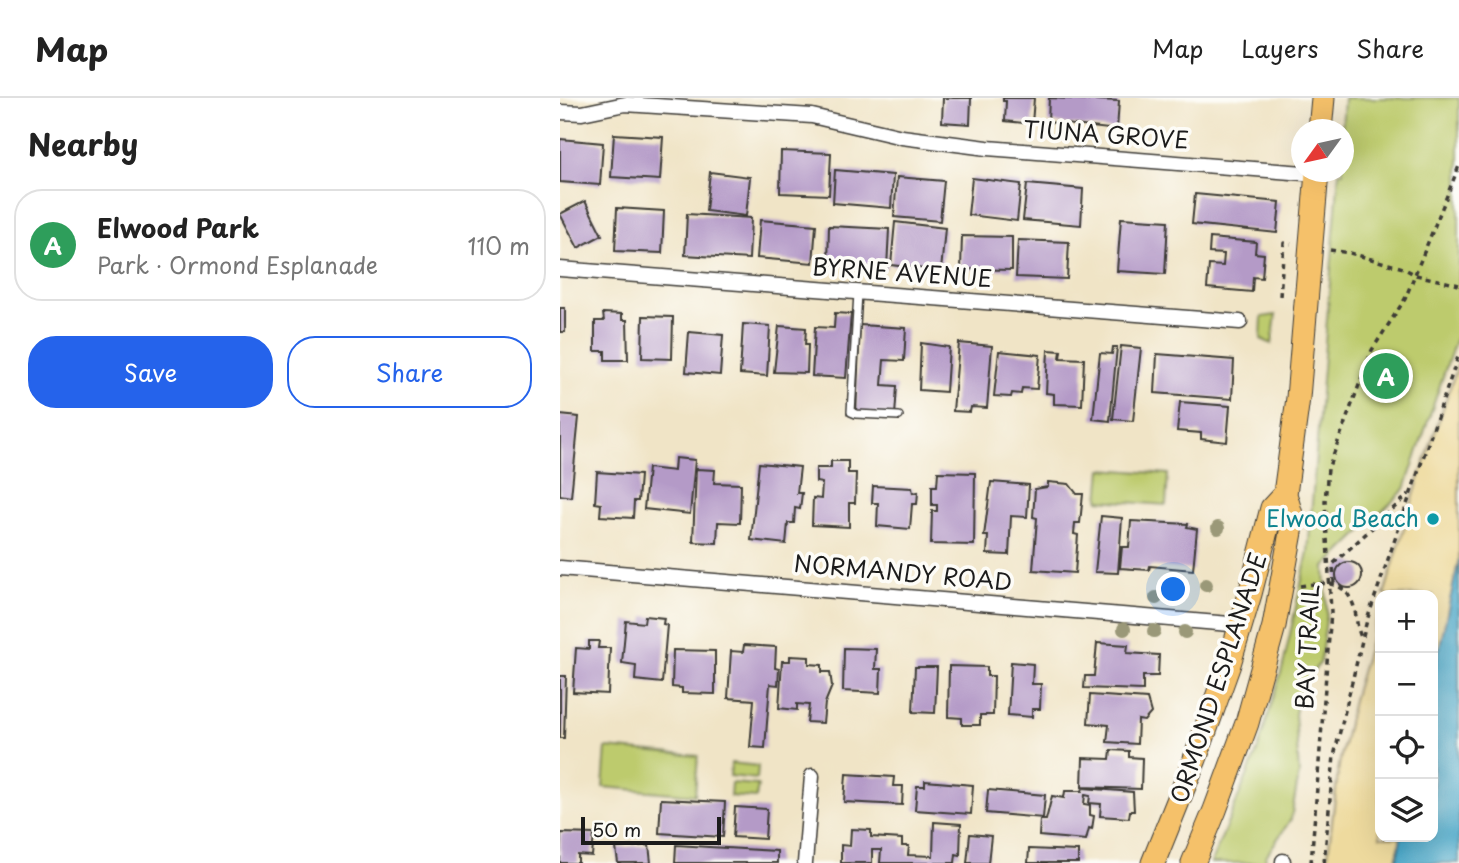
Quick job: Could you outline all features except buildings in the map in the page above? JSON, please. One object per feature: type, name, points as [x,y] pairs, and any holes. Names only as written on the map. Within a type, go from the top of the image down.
[{"type":"main road","points":[[1321,119],[1323,98]]},
{"type":"main road","name":"ORMOND ESPLANADE","points":[[1193,863],[1258,689],[1274,626],[1293,521],[1284,494],[1298,398],[1316,182]]},
{"type":"main road","name":"ORMOND ESPLANADE","points":[[1153,863],[1195,759],[1242,625],[1272,508],[1284,494]]},
{"type":"street","name":"TIUNA GROVE","points":[[560,112],[582,113],[625,104],[811,116],[902,137],[988,149],[1291,172]]},
{"type":"street","name":"BYRNE AVENUE","points":[[560,269],[1240,322]]},
{"type":"street","name":"NORMANDY ROAD","points":[[560,568],[1242,625]]},
{"type":"street","points":[[805,863],[812,776]]},
{"type":"lane","points":[[858,292],[851,412],[899,416]]},
{"type":"path","name":"BAY TRAIL","points":[[1311,863],[1331,612],[1325,501],[1331,457],[1372,350],[1402,306],[1459,166]]},
{"type":"path","points":[[1311,246],[1350,253],[1403,268],[1416,275],[1459,285]]},
{"type":"path","points":[[1324,863],[1334,756],[1362,639],[1459,354]]},
{"type":"path","points":[[1331,583],[1333,564],[1410,492]]},
{"type":"path","points":[[1280,588],[1331,583],[1352,603],[1362,639]]},
{"type":"green space","points":[[1344,98],[1459,98],[1459,329],[1405,489],[1325,567],[1327,613],[1320,663],[1301,686],[1295,714],[1299,774],[1291,819],[1266,856],[1265,863],[1211,863],[1257,752],[1283,666],[1308,552],[1338,182],[1354,182],[1354,119],[1343,119]]},
{"type":"green space","points":[[1276,315],[1272,344],[1261,339],[1262,317]]},
{"type":"green space","points":[[1102,469],[1168,474],[1166,505],[1099,500]]},
{"type":"green space","points":[[606,748],[698,756],[695,795],[603,787]]},
{"type":"green space","points":[[731,763],[758,766],[757,779],[730,776]]},
{"type":"green space","points":[[731,783],[758,785],[756,798],[730,796]]},
{"type":"sand","name":"Elwood Beach","points":[[1459,361],[1459,559],[1438,654],[1438,590],[1386,590]]},
{"type":"sand","points":[[1375,625],[1375,842],[1400,842],[1396,863],[1327,863],[1339,765],[1353,700]]},
{"type":"water","points":[[1459,559],[1459,863],[1396,863],[1400,842],[1438,842],[1438,654]]},
{"type":"place","name":"Elwood Park","points":[[1386,376]]},
{"type":"place","name":"Elwood Beach","points":[[1433,519]]}]
